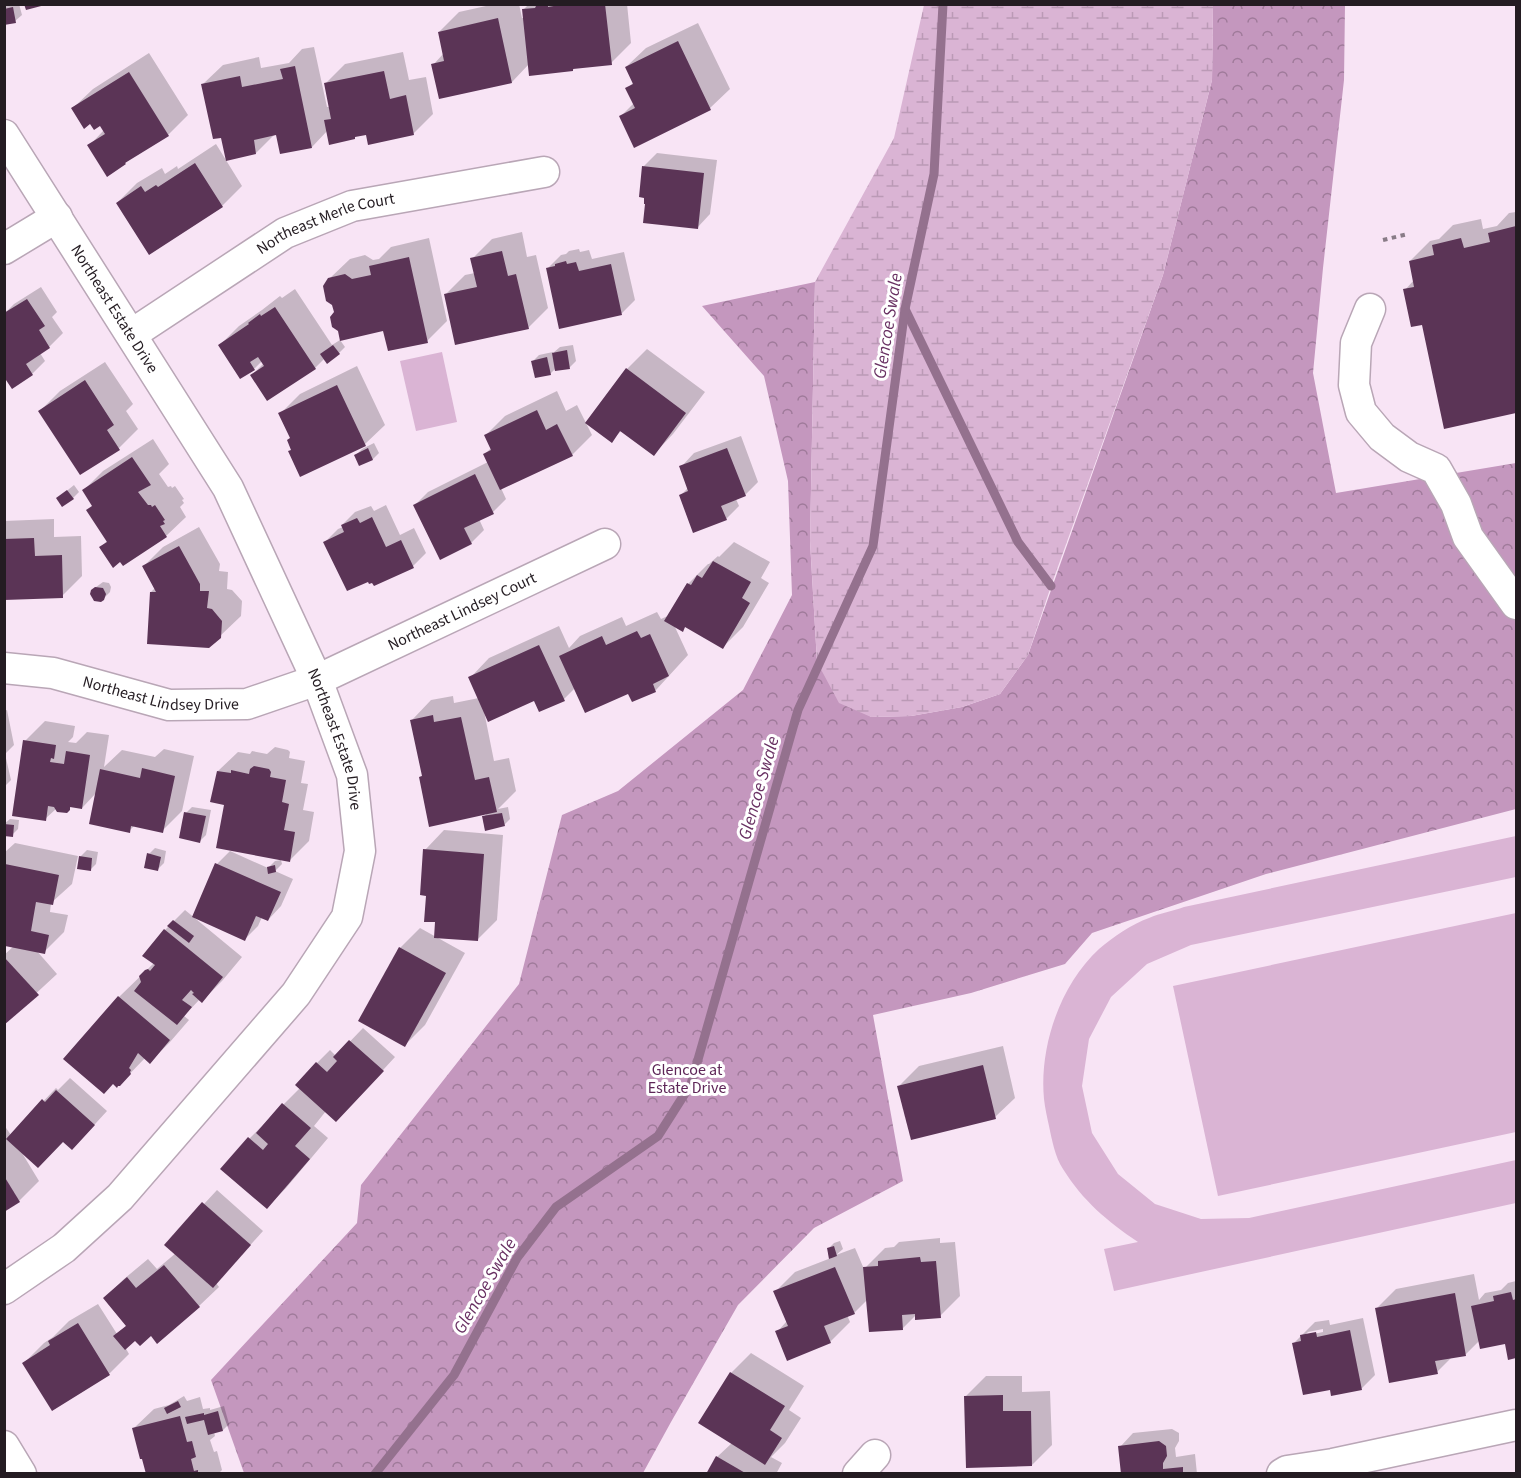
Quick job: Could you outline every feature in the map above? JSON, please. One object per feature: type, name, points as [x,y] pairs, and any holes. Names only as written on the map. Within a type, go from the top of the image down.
[{"type":"street","name":"Northeast Estate Drive","points":[[4,135],[228,489],[317,680],[352,775],[360,851],[346,917],[297,994],[120,1197],[64,1248],[4,1289]]},
{"type":"street","name":"Northeast Merle Court","points":[[132,334],[285,233],[352,207],[544,172]]},
{"type":"street","points":[[4,249],[57,217]]},
{"type":"street","points":[[1370,309],[1356,343],[1354,385],[1361,412],[1391,444],[1409,457],[1436,469],[1455,504],[1468,537],[1516,604]]},
{"type":"street","name":"Northeast Lindsey Court","points":[[317,680],[605,543]]},
{"type":"street","name":"Northeast Lindsey Drive","points":[[4,668],[53,673],[169,705],[247,704],[317,680]]},
{"type":"street","points":[[1282,1473],[1516,1425]]},
{"type":"street","points":[[4,1446],[21,1473]]},
{"type":"path","points":[[1383,240],[1408,234]]},
{"type":"green space","points":[[924,5],[1213,5],[1212,80],[1163,275],[1028,655],[1000,694],[962,707],[911,716],[871,717],[839,703],[817,662],[810,541],[815,282],[894,138]]},
{"type":"green space","name":"Glencoe at Estate Drive","points":[[1213,5],[1345,5],[1344,80],[1313,373],[1336,493],[1516,463],[1516,809],[1266,874],[1092,933],[1065,964],[971,993],[873,1015],[903,1181],[814,1228],[738,1305],[643,1473],[244,1473],[211,1380],[357,1223],[361,1185],[519,984],[562,815],[618,791],[743,690],[792,595],[788,481],[764,376],[702,306],[815,282],[810,541],[817,662],[871,717],[911,716],[962,707],[1000,694],[1028,655],[1163,275],[1212,80]]},
{"type":"green space","points":[[442,352],[457,422],[416,431],[400,361]]},
{"type":"green space","points":[[1516,836],[1516,877],[1191,945],[1147,964],[1111,997],[1089,1039],[1082,1086],[1092,1133],[1118,1174],[1155,1204],[1201,1219],[1249,1218],[1516,1160],[1516,1203],[1114,1291],[1104,1249],[1138,1242],[1096,1210],[1063,1169],[1054,1148],[1044,1099],[1045,1059],[1055,1018],[1073,980],[1085,964],[1099,949],[1123,931],[1162,913]]},
{"type":"green space","points":[[1516,913],[1516,1132],[1218,1196],[1173,986]]},
{"type":"building","points":[[24,4],[45,4],[45,5],[26,10]]},
{"type":"building","points":[[537,4],[548,4],[548,7],[565,4],[605,4],[612,65],[529,76],[522,9],[535,8]]},
{"type":"building","points":[[13,7],[16,23],[4,25],[4,9]]},
{"type":"building","points":[[498,18],[512,83],[439,99],[431,64],[444,61],[438,32]]},
{"type":"building","points":[[678,41],[711,110],[634,148],[619,116],[635,108],[625,88],[633,84],[625,67]]},
{"type":"building","points":[[295,66],[312,148],[280,154],[276,135],[254,140],[256,154],[226,161],[221,138],[213,139],[201,84],[240,76],[242,87],[283,79],[280,69]]},
{"type":"building","points":[[384,71],[390,99],[406,95],[414,135],[368,145],[366,135],[329,145],[324,120],[331,119],[324,83]]},
{"type":"building","points":[[129,72],[169,136],[107,177],[87,145],[105,134],[100,126],[94,130],[90,124],[84,129],[71,108]]},
{"type":"building","points":[[195,163],[223,207],[149,255],[116,203],[141,186],[145,192],[156,185],[158,187]]},
{"type":"building","points":[[642,166],[704,173],[698,229],[643,223],[645,204],[644,198],[639,197]]},
{"type":"building","points":[[1516,226],[1516,413],[1444,429],[1422,325],[1411,327],[1403,289],[1414,287],[1409,261],[1434,255],[1432,245],[1461,238],[1464,248],[1490,242],[1488,233]]},
{"type":"building","points":[[502,251],[508,276],[516,274],[529,329],[455,345],[444,294],[477,287],[470,258]]},
{"type":"building","points":[[409,257],[428,343],[388,351],[383,331],[340,341],[338,331],[332,327],[330,317],[334,312],[332,305],[326,301],[323,286],[328,278],[345,274],[352,279],[371,275],[369,266]]},
{"type":"building","points":[[566,261],[567,264],[576,262],[579,271],[611,264],[622,315],[559,329],[546,268]]},
{"type":"building","points":[[27,299],[45,326],[39,330],[50,348],[26,364],[33,375],[12,389],[4,377],[4,313]]},
{"type":"building","points":[[275,307],[316,369],[267,401],[250,375],[264,366],[258,357],[250,362],[255,370],[240,379],[218,345],[260,314],[261,316]]},
{"type":"building","points":[[333,345],[340,354],[327,364],[320,354]]},
{"type":"building","points":[[567,350],[570,369],[555,371],[552,353]]},
{"type":"building","points":[[547,357],[551,375],[535,378],[531,361]]},
{"type":"building","points":[[626,368],[686,413],[654,456],[620,431],[612,443],[585,423]]},
{"type":"building","points":[[85,380],[114,425],[107,430],[120,450],[80,475],[38,411]]},
{"type":"building","points":[[337,385],[366,446],[300,477],[288,451],[291,450],[287,440],[290,438],[278,413]]},
{"type":"building","points":[[537,410],[546,430],[557,424],[573,456],[500,490],[483,454],[491,450],[484,435]]},
{"type":"building","points":[[368,448],[373,460],[359,466],[354,455]]},
{"type":"building","points":[[727,448],[746,496],[721,506],[727,520],[693,533],[679,495],[688,491],[679,466]]},
{"type":"building","points":[[132,457],[151,485],[138,492],[148,505],[152,507],[155,505],[165,520],[163,521],[165,524],[160,526],[167,537],[123,566],[120,562],[113,568],[99,547],[107,542],[86,510],[92,506],[82,490]]},
{"type":"building","points":[[475,474],[494,514],[464,528],[472,544],[440,560],[413,505]]},
{"type":"building","points":[[67,490],[74,499],[62,507],[56,498]]},
{"type":"building","points":[[372,517],[386,547],[401,540],[414,568],[374,586],[368,582],[347,591],[323,542],[344,532],[341,525],[357,518],[360,523]]},
{"type":"building","points":[[34,538],[35,556],[62,555],[63,598],[4,600],[4,539]]},
{"type":"building","points":[[179,546],[200,584],[200,591],[209,591],[207,608],[212,609],[222,621],[221,638],[209,648],[147,644],[150,592],[156,592],[142,566]]},
{"type":"building","points":[[713,561],[751,582],[742,598],[750,603],[723,649],[685,627],[683,632],[664,621],[687,583],[691,585],[697,575],[702,578]]},
{"type":"building","points":[[95,587],[103,588],[106,594],[101,602],[94,601],[90,594]]},
{"type":"building","points":[[637,631],[641,638],[650,634],[669,676],[653,684],[656,692],[632,702],[628,694],[585,713],[559,656],[602,636],[606,645]]},
{"type":"building","points":[[539,645],[565,701],[539,712],[534,701],[488,722],[468,677]]},
{"type":"building","points":[[433,715],[434,722],[461,717],[475,780],[489,777],[497,812],[429,827],[419,777],[422,776],[410,720]]},
{"type":"building","points":[[23,740],[56,745],[54,759],[51,758],[50,762],[64,764],[66,751],[90,755],[82,809],[70,807],[67,813],[57,812],[54,807],[48,806],[46,821],[12,816]]},
{"type":"building","points":[[254,766],[269,769],[270,777],[286,780],[282,802],[289,804],[284,830],[295,832],[290,862],[216,848],[224,805],[210,802],[217,771],[231,773],[231,770],[249,774],[250,769]]},
{"type":"building","points":[[142,768],[175,776],[163,833],[131,826],[130,833],[89,824],[100,769],[140,778]]},
{"type":"building","points":[[184,812],[206,816],[200,843],[179,838]]},
{"type":"building","points":[[502,813],[505,826],[485,831],[482,816]]},
{"type":"building","points":[[4,824],[14,825],[13,837],[4,836]]},
{"type":"building","points":[[423,849],[484,854],[478,941],[434,938],[435,922],[424,922],[426,896],[420,895]]},
{"type":"building","points":[[147,853],[161,857],[158,871],[144,868]]},
{"type":"building","points":[[79,856],[92,858],[91,871],[77,869]]},
{"type":"building","points":[[215,863],[281,892],[268,921],[256,916],[245,941],[192,917]]},
{"type":"building","points":[[5,864],[59,875],[53,905],[36,902],[31,931],[49,935],[45,954],[5,946]]},
{"type":"building","points":[[275,865],[276,872],[268,874],[267,867]]},
{"type":"building","points":[[173,920],[194,936],[189,943],[167,926]]},
{"type":"building","points":[[164,929],[223,977],[202,1003],[192,994],[194,993],[191,990],[182,1000],[192,1007],[177,1025],[134,991],[141,982],[139,976],[145,970],[150,971],[155,965],[142,956]]},
{"type":"building","points":[[399,947],[446,973],[405,1047],[358,1021]]},
{"type":"building","points":[[4,957],[39,995],[4,1025]]},
{"type":"building","points":[[118,996],[170,1040],[150,1064],[138,1053],[129,1068],[131,1074],[120,1086],[117,1088],[113,1084],[104,1094],[63,1059]]},
{"type":"building","points":[[349,1040],[384,1071],[336,1122],[295,1085],[316,1062],[327,1072],[337,1061],[333,1057]]},
{"type":"building","points":[[983,1065],[996,1119],[911,1140],[897,1086]]},
{"type":"building","points":[[56,1090],[95,1125],[72,1150],[63,1142],[38,1168],[6,1139],[42,1099],[45,1102]]},
{"type":"building","points":[[282,1103],[311,1128],[295,1146],[310,1159],[267,1209],[220,1169],[248,1137],[263,1150],[268,1144],[256,1133]]},
{"type":"building","points":[[4,1176],[20,1202],[4,1212]]},
{"type":"building","points":[[202,1202],[251,1245],[213,1288],[164,1245]]},
{"type":"building","points":[[834,1246],[837,1256],[829,1259],[827,1248]]},
{"type":"building","points":[[920,1257],[921,1262],[936,1261],[941,1318],[915,1320],[915,1314],[902,1315],[903,1330],[869,1332],[863,1267],[878,1266],[878,1261]]},
{"type":"building","points":[[164,1265],[200,1307],[157,1344],[151,1336],[140,1346],[135,1341],[125,1350],[113,1336],[126,1326],[103,1298],[127,1277],[136,1288]]},
{"type":"building","points":[[835,1267],[855,1314],[824,1326],[831,1343],[787,1361],[775,1331],[788,1326],[773,1291]]},
{"type":"building","points":[[1511,1292],[1513,1300],[1516,1299],[1516,1358],[1508,1360],[1505,1344],[1480,1349],[1471,1306],[1494,1301],[1493,1296]]},
{"type":"building","points":[[1455,1293],[1466,1356],[1435,1361],[1438,1374],[1389,1383],[1375,1308]]},
{"type":"building","points":[[78,1323],[110,1375],[52,1411],[22,1363],[50,1345],[48,1341]]},
{"type":"building","points":[[1350,1330],[1362,1390],[1331,1396],[1330,1390],[1303,1395],[1292,1343],[1301,1341],[1300,1335],[1316,1332],[1317,1337]]},
{"type":"building","points":[[730,1372],[785,1406],[770,1430],[782,1438],[765,1465],[698,1423]]},
{"type":"building","points":[[1003,1395],[1003,1411],[1031,1411],[1032,1466],[966,1468],[964,1396]]},
{"type":"building","points":[[178,1401],[181,1407],[167,1414],[164,1408]]},
{"type":"building","points":[[218,1411],[223,1431],[208,1435],[204,1420],[187,1424],[185,1417]]},
{"type":"building","points":[[180,1416],[187,1442],[192,1441],[196,1457],[191,1459],[194,1471],[198,1470],[198,1474],[146,1474],[132,1428]]},
{"type":"building","points":[[1159,1441],[1166,1446],[1167,1456],[1163,1469],[1183,1467],[1183,1474],[1121,1474],[1118,1446]]},
{"type":"building","points":[[716,1456],[747,1474],[706,1474]]},
{"type":"waterway","name":"Glencoe Swale","points":[[375,1474],[454,1375],[517,1258],[556,1207],[658,1136],[691,1084],[798,710],[873,546],[905,309],[934,174],[943,4]]},
{"type":"waterway","points":[[905,309],[1018,542],[1051,586]]}]
